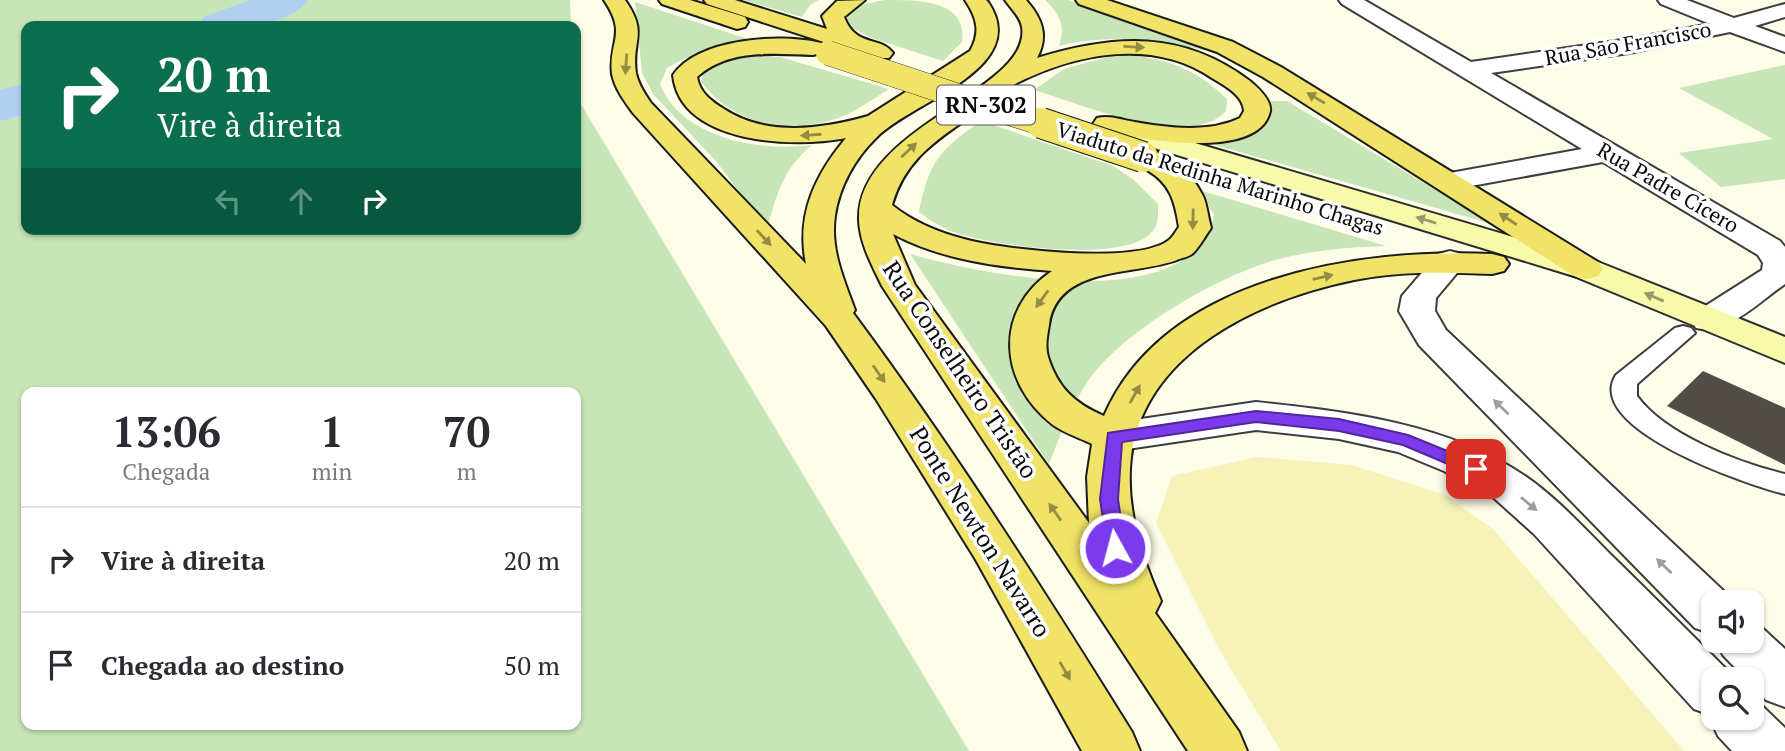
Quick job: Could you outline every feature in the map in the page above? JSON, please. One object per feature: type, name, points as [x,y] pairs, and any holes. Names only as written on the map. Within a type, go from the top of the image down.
[{"type":"main road","points":[[614,0],[625,15],[628,26],[630,38],[624,69],[629,89],[642,108],[839,319]]},
{"type":"main road","name":"Viaduto da Redinha Marinho Chagas","points":[[669,0],[1151,160],[1492,264]]},
{"type":"main road","name":"Viaduto da Redinha Marinho Chagas","points":[[714,0],[1110,125],[1574,265]]},
{"type":"main road","points":[[855,0],[844,5],[832,16],[839,32],[856,45]]},
{"type":"main road","name":"Rua Conselheiro Tristão","points":[[1015,0],[1030,20],[1033,36],[1029,52],[1012,76],[936,128],[906,152],[890,170],[879,191],[876,208],[877,234],[899,286],[1178,688]]},
{"type":"main road","points":[[1086,0],[1225,47],[1344,114],[1574,265]]},
{"type":"main road","points":[[821,50],[760,48],[724,53],[693,65],[685,75],[685,85],[691,96],[716,117],[759,131],[778,135],[818,135],[850,131],[877,122],[979,56],[989,32],[973,3]]},
{"type":"main road","points":[[1012,76],[1058,57],[1091,48],[1136,46],[1159,49],[1202,62],[1232,80],[1253,97],[1258,107],[1256,115],[1247,123],[1207,135],[1157,135],[1110,125]]},
{"type":"main road","points":[[839,319],[822,262],[818,230],[824,195],[838,169],[877,122]]},
{"type":"main road","points":[[876,208],[886,217],[919,234],[964,249],[1032,262],[1138,262],[1159,257],[1182,245],[1194,229],[1194,208],[1188,194],[1151,160]]},
{"type":"main road","points":[[1219,751],[1178,688],[1132,592],[1115,548],[1109,499],[1114,437],[1133,396],[1151,369],[1178,344],[1218,317],[1311,279],[1370,266],[1450,261],[1492,264]]},
{"type":"main road","points":[[1098,264],[1068,276],[1049,289],[1033,311],[1027,350],[1037,384],[1068,416],[1114,437]]},
{"type":"main road","name":"RN-302","points":[[1492,264],[1696,327],[1785,351]]},
{"type":"main road","name":"RN-302","points":[[1574,265],[1785,375]]},
{"type":"main road","name":"Ponte Newton Navarro","points":[[839,319],[891,392],[992,547],[1112,751]]},
{"type":"street","name":"Rua Padre Cícero","points":[[1349,0],[1759,240],[1776,255],[1780,262],[1778,274],[1696,327]]},
{"type":"street","points":[[1668,0],[1785,45]]},
{"type":"street","name":"Rua São Francisco","points":[[1470,69],[1621,49],[1734,26],[1785,10]]},
{"type":"street","points":[[1449,181],[1606,152]]},
{"type":"street","points":[[1450,261],[1419,296],[1417,312],[1432,337],[1701,601]]},
{"type":"street","points":[[1114,437],[1256,416],[1339,425],[1408,440],[1460,460],[1509,487],[1550,522],[1701,679]]},
{"type":"street","points":[[1754,653],[1785,683]]},
{"type":"street","points":[[1749,730],[1769,751]]},
{"type":"lane","points":[[1696,327],[1625,381],[1624,395],[1635,412],[1652,426],[1724,466],[1763,481],[1785,484]]},
{"type":"green space","points":[[0,0],[570,0],[571,21],[21,21],[21,235],[581,235],[581,104],[969,751],[0,751]]},
{"type":"green space","points":[[743,0],[819,0],[810,5],[802,17]]},
{"type":"green space","points":[[885,0],[926,2],[949,10],[962,28],[962,42],[943,61],[872,38],[848,26],[846,14],[864,4]]},
{"type":"green space","points":[[1045,0],[1068,0],[1212,49],[1131,39],[1096,40],[1059,46],[1062,27],[1054,10]]},
{"type":"green space","points":[[635,2],[757,42],[688,57],[667,68],[660,84],[671,103],[686,118],[725,138],[770,146],[812,145],[787,173],[767,229],[716,161],[653,94],[642,73]]},
{"type":"green space","points":[[1114,55],[1161,60],[1189,71],[1227,99],[1226,111],[1209,122],[1187,126],[1161,125],[1105,113],[1034,90],[1064,69]]},
{"type":"green space","points":[[761,56],[780,57],[889,89],[840,117],[796,126],[760,122],[743,115],[727,107],[701,81],[703,73],[717,65]]},
{"type":"green space","points":[[1785,65],[1785,179],[1721,187],[1679,153],[1773,139],[1679,88]]},
{"type":"green space","points":[[1271,101],[1287,101],[1492,224],[1212,144],[1242,137],[1259,128],[1269,112]]},
{"type":"green space","points":[[981,121],[1113,166],[1133,179],[1158,204],[1155,227],[1150,234],[1134,243],[1086,250],[999,243],[951,231],[932,221],[919,212],[932,169],[955,140]]},
{"type":"green space","points":[[1199,190],[1386,246],[1332,249],[1279,259],[1229,278],[1174,307],[1125,343],[1088,381],[1071,411],[1049,464],[910,254],[984,271],[1031,278],[1080,281],[1127,278],[1167,268],[1198,247],[1214,215]]},
{"type":"sand","points":[[1257,457],[1352,465],[1445,495],[1493,529],[1684,751],[1281,751],[1220,651],[1156,523],[1172,476]]},
{"type":"building","points":[[1703,371],[1785,408],[1785,465],[1667,406]]},
{"type":"waterway","points":[[232,21],[288,0]]},
{"type":"waterway","points":[[0,106],[21,100]]},
{"type":"route","points":[[1115,548],[1109,499],[1114,437],[1256,416],[1339,425],[1408,440],[1476,469]]}]
